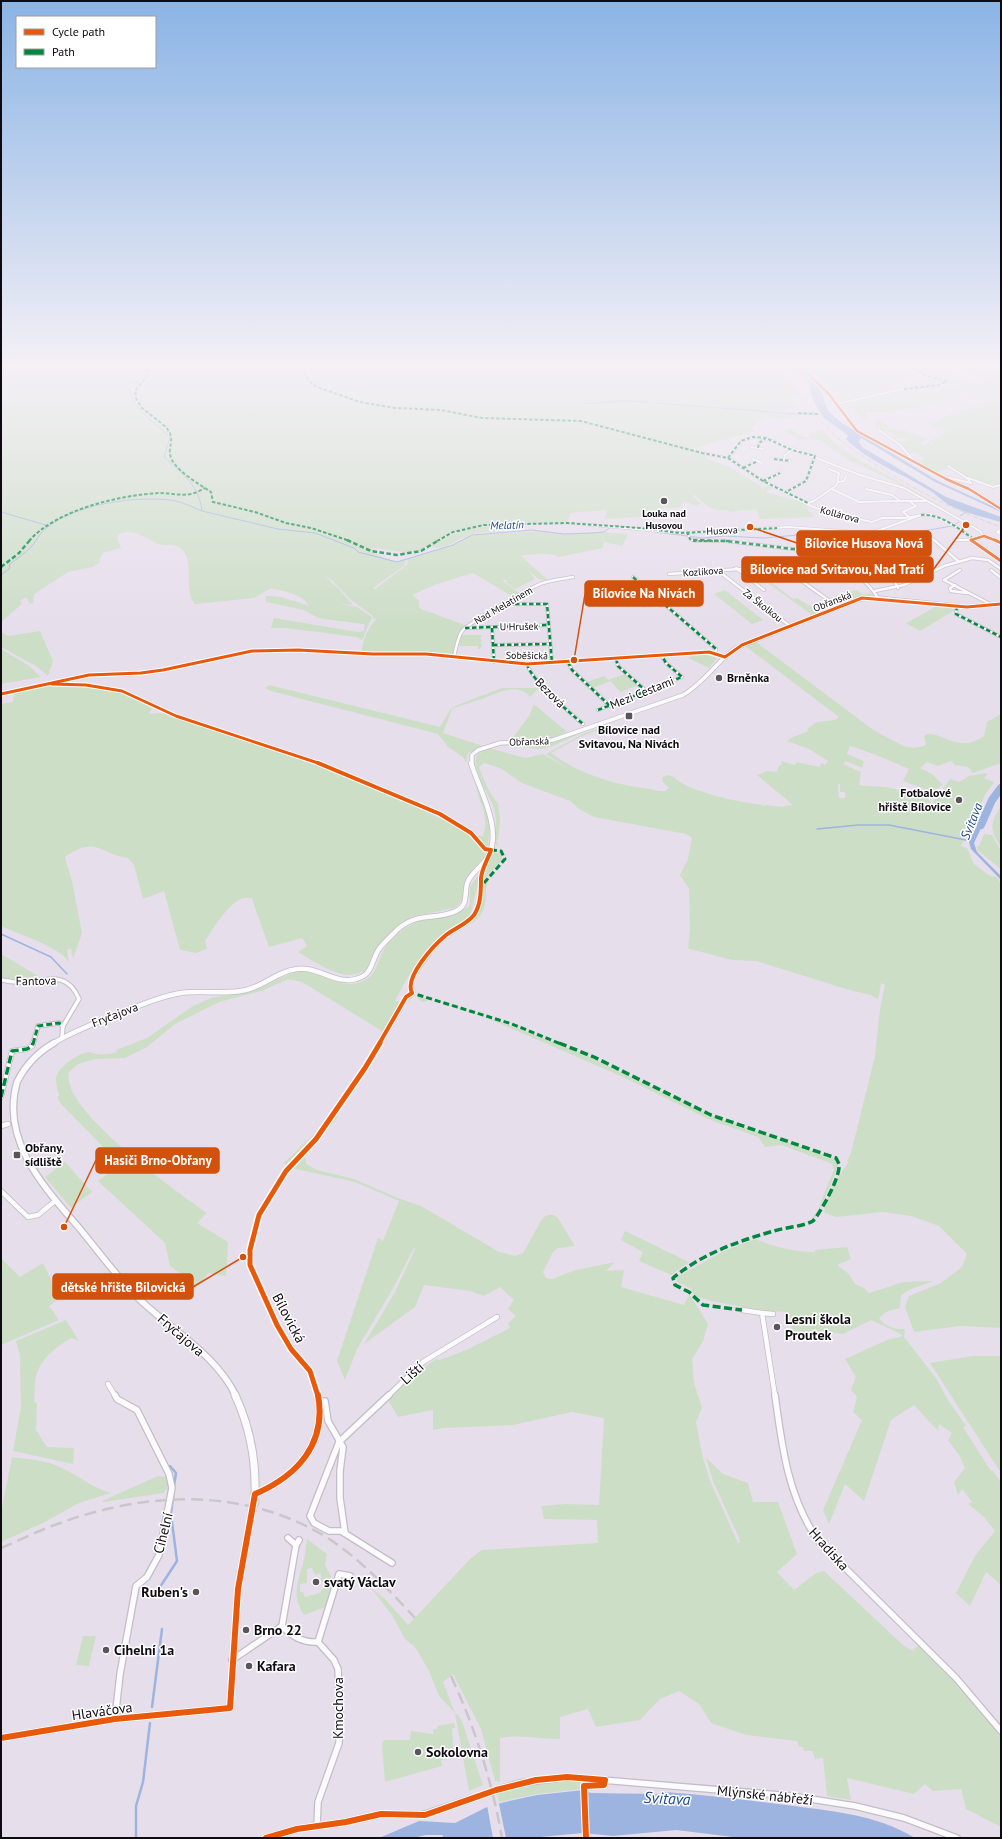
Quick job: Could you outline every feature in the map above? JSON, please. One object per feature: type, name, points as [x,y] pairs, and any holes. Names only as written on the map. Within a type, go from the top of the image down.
[{"type":"main road","points":[[893,450],[946,479],[969,489],[1001,509]]},
{"type":"main road","points":[[1001,543],[984,536],[972,539],[975,545],[996,555],[1001,560]]},
{"type":"main road","name":"Obřanská","points":[[486,747],[508,742],[553,740],[677,697],[698,687],[725,657],[739,646],[859,599],[878,598],[974,607],[1001,604]]},
{"type":"main road","name":"Fryčajova","points":[[255,1494],[255,1466],[250,1434],[242,1409],[229,1383],[207,1357],[138,1297],[55,1201],[18,1152],[8,1118],[11,1095],[18,1078],[31,1061],[62,1036],[169,995],[246,990],[259,986],[289,970],[297,968],[316,969],[338,979],[355,980],[368,975],[373,969],[378,950],[406,923],[422,916],[453,911],[464,905],[467,900],[468,881],[487,859],[491,850],[491,814],[471,762],[474,753],[486,747]]},
{"type":"street","points":[[706,454],[728,458],[734,450]]},
{"type":"street","points":[[784,460],[785,455],[792,450],[815,456],[860,475],[904,488],[980,531],[984,536]]},
{"type":"street","points":[[904,450],[914,461]]},
{"type":"street","points":[[786,492],[806,481],[815,456]]},
{"type":"street","name":"Kollárova","points":[[728,458],[763,481],[808,503],[811,506],[828,512],[868,521],[875,521],[882,518],[921,515]]},
{"type":"street","points":[[774,458],[790,461]]},
{"type":"street","points":[[753,459],[762,463]]},
{"type":"street","points":[[743,468],[758,461]]},
{"type":"street","points":[[948,466],[956,473],[968,478],[993,486],[1001,485]]},
{"type":"street","points":[[829,469],[838,472],[838,482]]},
{"type":"street","points":[[763,481],[780,473]]},
{"type":"street","points":[[808,503],[832,489],[838,482],[844,481],[846,476]]},
{"type":"street","points":[[946,479],[950,478],[971,483],[968,478]]},
{"type":"street","points":[[832,489],[859,502],[928,501]]},
{"type":"street","points":[[866,489],[892,495],[900,501]]},
{"type":"street","points":[[909,501],[916,506],[903,512],[909,517]]},
{"type":"street","points":[[921,515],[930,514],[953,525],[972,539]]},
{"type":"street","name":"Husova","points":[[581,524],[687,535],[800,527],[871,533],[911,520],[921,515]]},
{"type":"street","points":[[993,539],[1001,534],[997,532],[1001,530]]},
{"type":"street","points":[[687,535],[694,541],[726,542],[818,552],[879,546],[930,537],[958,561]]},
{"type":"street","points":[[954,540],[972,539]]},
{"type":"street","points":[[879,546],[919,572],[943,567]]},
{"type":"street","points":[[854,548],[892,577],[898,588]]},
{"type":"street","points":[[818,552],[837,562],[875,591],[878,598]]},
{"type":"street","points":[[875,591],[898,588],[958,561],[987,559],[1001,569]]},
{"type":"street","name":"Kozlíkova","points":[[669,574],[736,568],[837,562]]},
{"type":"street","points":[[783,565],[785,569],[838,607]]},
{"type":"street","name":"Kozlíkova","points":[[736,568],[764,590]]},
{"type":"street","name":"Za Školkou","points":[[717,570],[790,626]]},
{"type":"street","points":[[960,570],[944,580],[992,605]]},
{"type":"street","points":[[991,570],[1001,578]]},
{"type":"street","name":"Nad Melatínem","points":[[454,656],[462,630],[465,628],[516,598],[523,591],[542,583],[573,577]]},
{"type":"street","points":[[633,577],[716,649],[716,653]]},
{"type":"street","points":[[955,585],[950,588],[953,592],[970,593]]},
{"type":"street","points":[[508,604],[547,604],[552,663]]},
{"type":"street","points":[[957,606],[956,614],[1001,637]]},
{"type":"street","name":"U Hrušek","points":[[465,628],[492,628],[495,626],[549,626]]},
{"type":"street","points":[[492,628],[494,662]]},
{"type":"street","points":[[493,645],[550,644]]},
{"type":"street","name":"Soběšická","points":[[447,656],[494,662],[527,664],[716,653],[725,657]]},
{"type":"street","name":"Mezi Cestami","points":[[598,710],[682,677],[666,663],[662,656]]},
{"type":"street","points":[[616,659],[618,666],[646,691]]},
{"type":"street","points":[[568,662],[572,670],[610,706]]},
{"type":"street","name":"Bezová","points":[[527,664],[529,672],[542,683],[545,689],[584,724]]},
{"type":"street","points":[[578,718],[582,716]]},
{"type":"street","name":"Fantova","points":[[1,980],[20,982],[51,979],[66,981],[74,988],[79,999],[63,1026]]},
{"type":"street","points":[[1,1097],[12,1051],[27,1049],[32,1046],[38,1026],[59,1023],[63,1026],[62,1036]]},
{"type":"street","points":[[1,1126],[8,1118]]},
{"type":"street","points":[[1,1191],[28,1217],[38,1214],[55,1201]]},
{"type":"street","name":"Bílovická","points":[[255,1494],[279,1483],[290,1475],[306,1456],[317,1432],[319,1402],[312,1375],[288,1345],[250,1265],[250,1250],[259,1215]]},
{"type":"street","points":[[742,1310],[773,1314]]},
{"type":"street","name":"Hradiska","points":[[762,1313],[786,1470],[797,1505],[810,1531],[819,1542],[956,1678],[1001,1731]]},
{"type":"street","name":"Liští","points":[[339,1442],[355,1429],[424,1362],[497,1317]]},
{"type":"street","name":"Cihelní","points":[[108,1384],[117,1399],[138,1410],[169,1474],[172,1488],[159,1555],[147,1577],[136,1586],[120,1674],[115,1719]]},
{"type":"street","name":"Bílovická","points":[[319,1402],[325,1402],[328,1421],[339,1442]]},
{"type":"street","points":[[345,1534],[340,1484],[343,1447],[339,1442],[310,1516],[314,1523],[329,1531],[341,1531],[345,1534],[392,1563]]},
{"type":"street","points":[[232,1660],[282,1626],[297,1542],[288,1538]]},
{"type":"street","points":[[282,1626],[295,1638],[310,1643],[318,1642],[339,1574],[350,1576]]},
{"type":"street","name":"Kmochova","points":[[317,1826],[318,1802],[339,1743],[340,1725],[338,1669],[334,1660],[318,1642]]},
{"type":"street","name":"Hlaváčova","points":[[1,1738],[115,1719],[230,1708]]},
{"type":"street","name":"Mlýnské nábřeží","points":[[496,1790],[520,1783],[567,1777],[792,1796],[855,1806],[904,1818],[957,1838]]},
{"type":"street","points":[[266,1838],[297,1829],[346,1822],[381,1814],[422,1815],[485,1794]]},
{"type":"green space","points":[[1,450],[695,450],[707,453],[705,455],[708,459],[727,466],[760,485],[763,490],[763,488],[769,486],[773,488],[766,492],[808,504],[809,506],[807,509],[815,517],[759,519],[757,509],[730,512],[727,510],[716,510],[709,507],[695,495],[692,496],[701,503],[697,506],[683,501],[680,507],[661,508],[656,512],[657,516],[605,519],[607,510],[570,513],[568,522],[494,524],[465,528],[453,532],[421,550],[405,554],[402,552],[375,548],[371,552],[397,563],[406,559],[405,565],[373,588],[375,589],[407,565],[408,559],[454,545],[467,537],[474,535],[538,531],[564,534],[602,532],[628,534],[622,546],[604,542],[603,548],[559,557],[546,554],[521,556],[549,581],[539,579],[529,571],[535,579],[515,589],[506,582],[507,580],[502,580],[519,593],[515,598],[473,573],[437,584],[412,595],[419,601],[419,608],[467,626],[461,630],[453,654],[430,653],[383,655],[362,651],[366,634],[371,625],[377,619],[373,618],[373,616],[350,599],[333,581],[323,575],[338,588],[353,605],[339,604],[357,607],[372,617],[362,640],[357,637],[286,628],[271,628],[274,618],[358,632],[364,631],[365,625],[318,618],[304,610],[266,602],[266,596],[272,596],[288,599],[309,606],[298,596],[271,588],[254,598],[195,604],[190,592],[189,568],[185,553],[177,546],[160,545],[128,532],[119,534],[117,538],[121,548],[102,553],[99,563],[92,567],[68,572],[34,594],[33,603],[30,604],[26,597],[20,601],[22,604],[1,622]]},
{"type":"green space","points":[[834,450],[845,450],[942,506],[935,504],[898,485],[900,484],[848,460]]},
{"type":"green space","points":[[905,450],[1001,450],[1001,484],[988,484],[973,480],[947,466],[949,468],[935,473],[913,458],[922,462],[922,460],[925,459],[914,453],[908,453]]},
{"type":"green space","points":[[506,525],[505,531],[476,533],[439,548],[430,546],[448,536],[466,530],[485,526]]},
{"type":"green space","points":[[747,568],[756,568],[775,582],[772,583],[793,599],[797,598],[820,612],[812,615]]},
{"type":"green space","points":[[725,590],[763,620],[752,624],[714,594]]},
{"type":"green space","points":[[856,590],[863,594],[875,593],[874,596],[859,597],[839,605],[833,602],[846,599],[842,595],[832,599],[832,601],[829,599]]},
{"type":"green space","points":[[937,606],[948,607],[955,610],[920,631],[906,623]]},
{"type":"green space","points":[[40,631],[53,661],[48,676],[36,666],[1,647],[1,632],[8,636]]},
{"type":"green space","points":[[461,635],[482,635],[480,638],[482,645],[480,649],[478,649],[478,646],[459,646]]},
{"type":"green space","points":[[756,642],[872,729],[903,746],[913,748],[924,746],[926,744],[924,736],[929,734],[956,742],[964,743],[974,741],[984,736],[987,722],[1001,714],[1001,763],[973,773],[968,767],[955,765],[951,761],[938,766],[927,762],[920,768],[932,774],[942,784],[936,791],[931,791],[903,781],[909,769],[850,746],[847,754],[864,761],[862,768],[846,761],[843,764],[861,772],[859,785],[845,784],[886,787],[909,792],[922,789],[935,793],[932,799],[926,797],[932,804],[950,779],[959,782],[969,776],[986,773],[988,774],[984,778],[994,782],[985,795],[961,846],[967,848],[974,864],[990,876],[997,877],[1001,884],[1001,1328],[960,1326],[914,1332],[905,1307],[909,1296],[941,1283],[962,1267],[967,1254],[939,1226],[911,1216],[883,1212],[836,1217],[825,1213],[826,1201],[829,1194],[849,1162],[847,1161],[851,1153],[875,1056],[880,1009],[885,985],[881,983],[878,1000],[871,995],[849,990],[756,961],[732,960],[688,948],[690,929],[689,889],[680,875],[688,859],[692,838],[686,834],[594,817],[579,809],[570,801],[522,783],[500,768],[484,763],[479,767],[480,770],[489,791],[498,804],[500,821],[498,840],[496,840],[499,847],[494,842],[496,816],[493,806],[478,775],[476,760],[478,754],[489,748],[526,758],[543,754],[572,771],[546,754],[581,735],[606,725],[604,728],[580,737],[551,753],[585,773],[624,785],[665,791],[669,788],[663,782],[662,777],[669,775],[685,785],[723,798],[763,805],[763,807],[765,805],[783,807],[793,805],[757,775],[768,771],[777,772],[779,766],[782,764],[781,761],[795,765],[796,762],[820,767],[821,763],[825,765],[828,761],[809,749],[787,741],[809,731],[807,729],[817,722],[835,720],[839,717],[745,646]],"holes":[[[838,784],[840,784],[840,792],[845,792],[845,798],[839,798]]]},
{"type":"green space","points":[[1,649],[28,665],[41,677],[1,684]]},
{"type":"green space","points":[[706,655],[717,658],[709,668],[688,658],[692,656]]},
{"type":"green space","points":[[625,674],[638,685],[621,692],[610,681],[593,688],[587,682],[604,676],[608,680]]},
{"type":"green space","points":[[48,685],[119,692],[136,698],[152,708],[149,714],[166,714],[359,780],[458,827],[478,843],[485,856],[467,879],[461,902],[458,905],[454,908],[411,917],[386,936],[374,954],[367,971],[348,975],[329,969],[298,952],[307,946],[302,938],[269,947],[252,899],[245,898],[232,905],[219,920],[205,941],[207,949],[196,953],[180,950],[164,891],[143,899],[134,865],[128,858],[97,848],[84,847],[65,857],[72,881],[82,933],[73,959],[71,948],[67,950],[69,962],[64,956],[48,946],[1,926],[1,704],[13,702],[14,695],[18,692]]},
{"type":"green space","points":[[269,685],[440,727],[450,710],[455,706],[502,688],[539,688],[530,697],[525,692],[513,689],[452,709],[443,733],[483,746],[468,753],[466,763],[463,757],[448,747],[438,734],[271,691],[265,688]]},
{"type":"green space","points":[[534,704],[567,732],[550,739],[511,740],[529,716]]},
{"type":"green space","points":[[586,731],[553,746],[541,749],[500,745],[552,742],[576,732]]},
{"type":"green space","points":[[475,779],[490,820],[488,848],[475,836],[483,836],[485,821]]},
{"type":"green space","points":[[1001,806],[1001,847],[994,835],[992,826]]},
{"type":"green space","points":[[984,834],[992,835],[1001,851],[1001,869],[978,851],[977,846],[979,846]]},
{"type":"green space","points":[[493,852],[501,854],[503,859],[483,880],[479,880],[470,916],[446,931],[438,938],[417,963],[395,1001],[401,1002],[378,1042],[382,1031],[302,982],[288,979],[262,991],[219,1002],[175,1024],[147,1047],[125,1058],[95,1059],[78,1064],[69,1072],[71,1088],[82,1107],[101,1128],[148,1169],[207,1213],[197,1223],[228,1242],[226,1276],[209,1273],[195,1288],[184,1276],[170,1266],[165,1243],[98,1181],[120,1164],[61,1104],[57,1097],[59,1096],[56,1082],[57,1075],[63,1066],[68,1062],[83,1053],[110,1054],[117,1052],[116,1050],[147,1038],[193,1006],[211,998],[251,991],[297,971],[304,970],[341,983],[350,984],[364,981],[369,978],[375,970],[384,948],[397,935],[408,927],[425,920],[460,911],[469,906],[471,885],[489,862]]},
{"type":"green space","points":[[492,874],[487,885],[484,909],[481,914],[470,924],[457,930],[449,936],[436,949],[418,974],[428,956],[443,939],[453,931],[469,922],[478,913],[483,889],[487,879]]},
{"type":"green space","points":[[1,954],[38,976],[23,979],[1,978]]},
{"type":"green space","points":[[415,996],[403,1005],[381,1045],[372,1058],[402,1005],[407,999]]},
{"type":"green space","points":[[418,996],[430,999],[424,1002],[419,1000]]},
{"type":"green space","points":[[436,1001],[461,1008],[528,1032],[587,1056],[711,1115],[833,1158],[838,1166],[816,1216],[814,1219],[812,1217],[818,1211],[834,1170],[832,1164],[782,1145],[765,1147],[758,1137],[708,1119],[623,1077],[487,1018]]},
{"type":"green space","points":[[373,1051],[362,1070],[312,1142],[289,1167],[284,1163],[321,1127]]},
{"type":"green space","points":[[372,1058],[369,1064],[352,1089]]},
{"type":"green space","points":[[352,1089],[340,1107],[336,1120],[305,1155],[306,1164],[317,1170],[354,1179],[421,1206],[499,1252],[515,1256],[523,1253],[542,1219],[548,1215],[554,1215],[558,1218],[575,1246],[558,1248],[553,1252],[543,1272],[546,1278],[552,1279],[576,1270],[615,1262],[606,1271],[624,1270],[621,1287],[684,1305],[689,1295],[692,1298],[708,1324],[703,1341],[692,1359],[694,1383],[702,1408],[696,1422],[703,1458],[710,1481],[738,1543],[740,1543],[739,1538],[713,1481],[706,1458],[723,1474],[748,1483],[753,1502],[778,1502],[797,1554],[777,1572],[794,1590],[816,1573],[824,1571],[904,1646],[913,1651],[918,1645],[955,1681],[1001,1736],[1001,1827],[966,1809],[961,1789],[933,1791],[925,1784],[914,1794],[847,1778],[851,1800],[827,1796],[823,1758],[815,1759],[812,1751],[804,1751],[803,1747],[799,1747],[797,1741],[746,1735],[711,1723],[699,1704],[679,1691],[660,1699],[640,1720],[596,1727],[588,1709],[560,1717],[560,1739],[522,1737],[500,1738],[500,1782],[495,1781],[481,1729],[453,1674],[443,1682],[455,1713],[439,1696],[429,1671],[415,1647],[405,1639],[392,1615],[371,1588],[385,1599],[408,1625],[471,1558],[482,1550],[598,1543],[597,1520],[544,1519],[541,1506],[566,1504],[599,1505],[604,1418],[572,1412],[513,1425],[444,1428],[433,1430],[433,1410],[398,1417],[388,1400],[414,1375],[436,1359],[440,1360],[466,1350],[510,1328],[508,1323],[516,1316],[508,1309],[514,1300],[500,1287],[484,1296],[470,1291],[424,1285],[415,1307],[364,1344],[395,1292],[415,1249],[414,1248],[391,1292],[357,1349],[345,1380],[337,1361],[378,1238],[383,1241],[399,1201],[355,1182],[292,1168],[317,1140]]},
{"type":"green space","points":[[65,1162],[92,1192],[71,1208],[45,1177]]},
{"type":"green space","points":[[625,1231],[689,1262],[671,1275],[639,1261],[643,1252],[621,1240]]},
{"type":"green space","points":[[755,1239],[785,1248],[807,1252],[847,1247],[851,1259],[837,1265],[849,1274],[855,1284],[864,1288],[869,1293],[903,1282],[934,1281],[911,1289],[901,1295],[900,1308],[886,1312],[879,1318],[890,1327],[905,1329],[904,1337],[936,1378],[948,1400],[966,1426],[963,1427],[991,1471],[992,1470],[1001,1482],[1001,1585],[986,1572],[970,1606],[956,1593],[975,1556],[995,1531],[984,1517],[968,1504],[972,1502],[962,1489],[958,1495],[954,1482],[965,1468],[959,1455],[948,1440],[952,1433],[939,1424],[938,1431],[914,1405],[891,1420],[864,1501],[845,1484],[829,1524],[823,1510],[862,1420],[853,1412],[857,1397],[851,1390],[856,1377],[845,1359],[887,1340],[903,1336],[896,1331],[871,1320],[843,1334],[821,1331],[793,1333],[785,1312],[765,1311],[711,1301],[695,1296],[690,1288],[677,1282],[677,1277],[724,1251]]},
{"type":"green space","points":[[1,1258],[20,1277],[43,1263],[60,1298],[49,1306],[59,1320],[1,1345]]},
{"type":"green space","points":[[66,1320],[79,1341],[72,1338],[56,1348],[39,1367],[36,1376],[34,1402],[37,1403],[36,1430],[47,1447],[74,1448],[73,1464],[13,1451],[21,1407],[20,1356],[16,1341]]},
{"type":"green space","points":[[972,1356],[1001,1356],[1001,1473],[930,1363]]},
{"type":"green space","points":[[12,1457],[49,1463],[95,1487],[111,1493],[79,1503],[43,1523],[1,1542],[1,1513]]},
{"type":"green space","points":[[158,1476],[166,1477],[170,1489],[165,1490],[164,1493],[104,1502],[102,1501]]},
{"type":"green space","points":[[307,1539],[327,1554],[325,1565],[334,1583],[326,1607],[304,1615],[298,1602],[297,1590],[304,1561]],"holes":[[[312,1568],[315,1575],[321,1573],[321,1581],[325,1582],[326,1586],[319,1593],[305,1597],[303,1592],[300,1592],[300,1584],[307,1583],[307,1569]]]},
{"type":"green space","points":[[83,1636],[96,1636],[89,1666],[76,1665]]},
{"type":"green space","points":[[455,1713],[459,1716],[463,1724],[483,1785],[469,1791]]},
{"type":"green space","name":"Sokolovna","points":[[454,1723],[455,1728],[452,1728],[454,1758],[441,1760],[442,1766],[385,1782],[382,1745],[384,1740],[410,1740],[411,1731],[433,1734],[433,1729],[437,1729],[437,1726]]},
{"type":"green space","points":[[562,1779],[582,1781],[582,1789],[537,1794],[499,1802],[497,1793],[520,1786]]},
{"type":"water","points":[[859,450],[867,450],[946,497],[1001,517],[1001,522],[968,513],[949,505],[929,490]]},
{"type":"water","points":[[881,450],[886,450],[938,481],[1001,510],[1001,512],[935,482]]},
{"type":"water","points":[[1001,785],[1001,790],[985,815],[984,822],[974,843],[977,852],[1001,876],[1001,880],[971,849],[969,842],[992,796]]},
{"type":"water","points":[[584,1790],[591,1793],[680,1793],[819,1809],[869,1819],[900,1830],[915,1838],[741,1838],[676,1830],[613,1836],[583,1833],[530,1838],[442,1838],[443,1835],[426,1835],[413,1838],[379,1838],[419,1821],[455,1823],[487,1807],[505,1802],[537,1795]]},
{"type":"pier","points":[[582,1789],[586,1789],[588,1836],[584,1835]]},
{"type":"pier","points":[[499,1802],[506,1838],[493,1838],[487,1805]]},
{"type":"waterway","name":"Melatín","points":[[166,450],[164,457],[189,480],[197,494],[202,511]]},
{"type":"waterway","points":[[49,526],[57,520],[72,513],[88,508],[139,499],[170,500],[186,504],[202,511]]},
{"type":"waterway","name":"Melatín","points":[[202,511],[278,529],[315,533],[354,548],[358,552],[397,562],[453,545],[472,535],[532,530],[564,534],[592,533],[604,532],[611,527]]},
{"type":"waterway","name":"Melatín","points":[[960,516],[968,511]]},
{"type":"waterway","points":[[1,512],[49,526]]},
{"type":"waterway","name":"Melatín","points":[[649,531],[702,538],[724,536],[764,538],[809,534],[883,538],[952,526],[959,522]]},
{"type":"waterway","points":[[1,575],[10,568],[9,565],[30,548],[41,533],[49,526]]},
{"type":"waterway","name":"Svitava","points":[[981,825],[992,800],[1001,788]]},
{"type":"waterway","points":[[817,829],[858,825],[889,825],[971,841]]},
{"type":"waterway","points":[[1,934],[51,957],[67,974]]},
{"type":"waterway","points":[[170,1466],[176,1473],[174,1486]]},
{"type":"waterway","points":[[160,1587],[177,1561],[171,1514],[173,1496]]},
{"type":"waterway","points":[[152,1707],[162,1629]]},
{"type":"waterway","points":[[136,1838],[136,1806],[143,1782],[150,1723]]},
{"type":"tunnel","points":[[253,1512],[254,1504]]},
{"type":"tunnel","points":[[485,1794],[496,1790]]},
{"type":"railway","points":[[854,450],[916,489],[949,506],[1001,527]]},
{"type":"railway","points":[[1,1548],[60,1523],[126,1505],[193,1499],[226,1502],[259,1509],[292,1519],[323,1535],[361,1563],[415,1618]]},
{"type":"railway","points":[[451,1676],[468,1715],[482,1755],[502,1838]]},
{"type":"marked path","points":[[170,450],[170,455],[176,466],[211,492],[213,502],[255,512],[286,523],[311,528],[360,545],[371,551],[397,555],[421,551],[453,532],[484,525],[567,523],[640,528],[680,533],[777,528]]},
{"type":"marked path","points":[[690,450],[728,458],[763,481],[808,503]]},
{"type":"marked path","points":[[728,458],[734,450]]},
{"type":"marked path","points":[[786,492],[806,481],[815,456],[792,450]]},
{"type":"marked path","points":[[774,459],[790,461]]},
{"type":"marked path","points":[[743,468],[758,461]]},
{"type":"marked path","points":[[763,481],[780,473]]},
{"type":"marked path","points":[[1,567],[19,553],[37,532],[67,513],[131,496],[161,493],[191,494],[205,488]]},
{"type":"marked path","points":[[921,515],[930,514],[960,529],[972,538]]},
{"type":"marked path","points":[[687,532],[690,539],[694,541],[726,541],[818,552]]},
{"type":"marked path","points":[[633,577],[716,649]]},
{"type":"marked path","points":[[508,604],[547,604],[552,663]]},
{"type":"marked path","points":[[957,606],[956,614],[1001,637]]},
{"type":"marked path","points":[[465,628],[549,625]]},
{"type":"marked path","points":[[492,628],[494,662]]},
{"type":"marked path","points":[[493,645],[550,644]]},
{"type":"marked path","points":[[598,710],[682,677],[666,663],[662,656]]},
{"type":"marked path","points":[[616,659],[618,666],[646,691]]},
{"type":"marked path","points":[[568,662],[572,670],[610,706]]},
{"type":"marked path","points":[[527,664],[532,674],[545,689],[583,724]]},
{"type":"marked path","points":[[484,883],[505,859],[501,851],[491,850]]},
{"type":"marked path","points":[[409,994],[412,993],[512,1024],[594,1057],[711,1115],[836,1158],[839,1164],[836,1176],[825,1203],[813,1221],[807,1224],[787,1227],[770,1232],[725,1247],[696,1261],[673,1278],[675,1285],[689,1292],[699,1303],[703,1305],[742,1310]]},
{"type":"marked path","points":[[1,1097],[12,1051],[27,1049],[32,1046],[38,1026],[59,1023],[63,1026]]},
{"type":"cycle path","points":[[892,450],[946,479],[969,489],[1001,509]]},
{"type":"cycle path","points":[[1001,543],[984,536],[971,540],[977,546],[994,555],[1001,561]]},
{"type":"cycle path","points":[[1,694],[89,675],[141,673],[163,670],[252,651],[298,650],[373,654],[426,654],[527,664],[709,652],[725,657],[742,645],[862,598],[878,598],[967,607],[1001,604]]},
{"type":"cycle path","points":[[1,1738],[115,1719],[230,1708],[238,1589],[255,1494],[282,1481],[300,1465],[308,1454],[318,1429],[319,1415],[317,1388],[312,1375],[282,1335],[250,1265],[250,1250],[259,1215],[286,1171],[316,1139],[365,1068],[406,997],[412,993],[410,989],[412,981],[424,959],[435,945],[447,934],[474,915],[479,903],[482,885],[481,879],[491,850],[485,849],[471,833],[440,814],[334,768],[176,716],[122,691],[86,685],[52,684]]},
{"type":"cycle path","points":[[266,1838],[297,1829],[346,1822],[381,1814],[425,1815],[496,1790],[536,1780],[567,1777],[605,1780],[604,1785],[584,1786],[586,1838]]},
{"type":"place","name":"Louka nad Husovou","points":[[664,501]]},
{"type":"place","name":"Bílovice nad Svitavou, Nad Tratí","points":[[966,525]]},
{"type":"place","name":"Bílovice Husova Nová","points":[[750,527]]},
{"type":"place","name":"Bílovice Na Nivách","points":[[574,660]]},
{"type":"place","name":"Brněnka","points":[[719,678]]},
{"type":"place","name":"Bílovice nad Svitavou, Na Nivách","points":[[629,716]]},
{"type":"place","name":"Fotbalové hřiště Bílovice","points":[[959,800]]},
{"type":"place","name":"Obřany, sídliště","points":[[17,1155]]},
{"type":"place","name":"Hasiči Brno-Obřany","points":[[64,1227]]},
{"type":"place","name":"dětské hřište Bílovická","points":[[243,1257]]},
{"type":"place","name":"Lesní škola Proutek","points":[[777,1327]]},
{"type":"place","name":"svatý Václav","points":[[316,1582]]},
{"type":"place","name":"Ruben's","points":[[196,1592]]},
{"type":"place","name":"Brno 22","points":[[246,1630]]},
{"type":"place","name":"Cihelní 1a","points":[[106,1650]]},
{"type":"place","name":"Kafara","points":[[249,1666]]},
{"type":"place","name":"Sokolovna","points":[[418,1752]]}]
